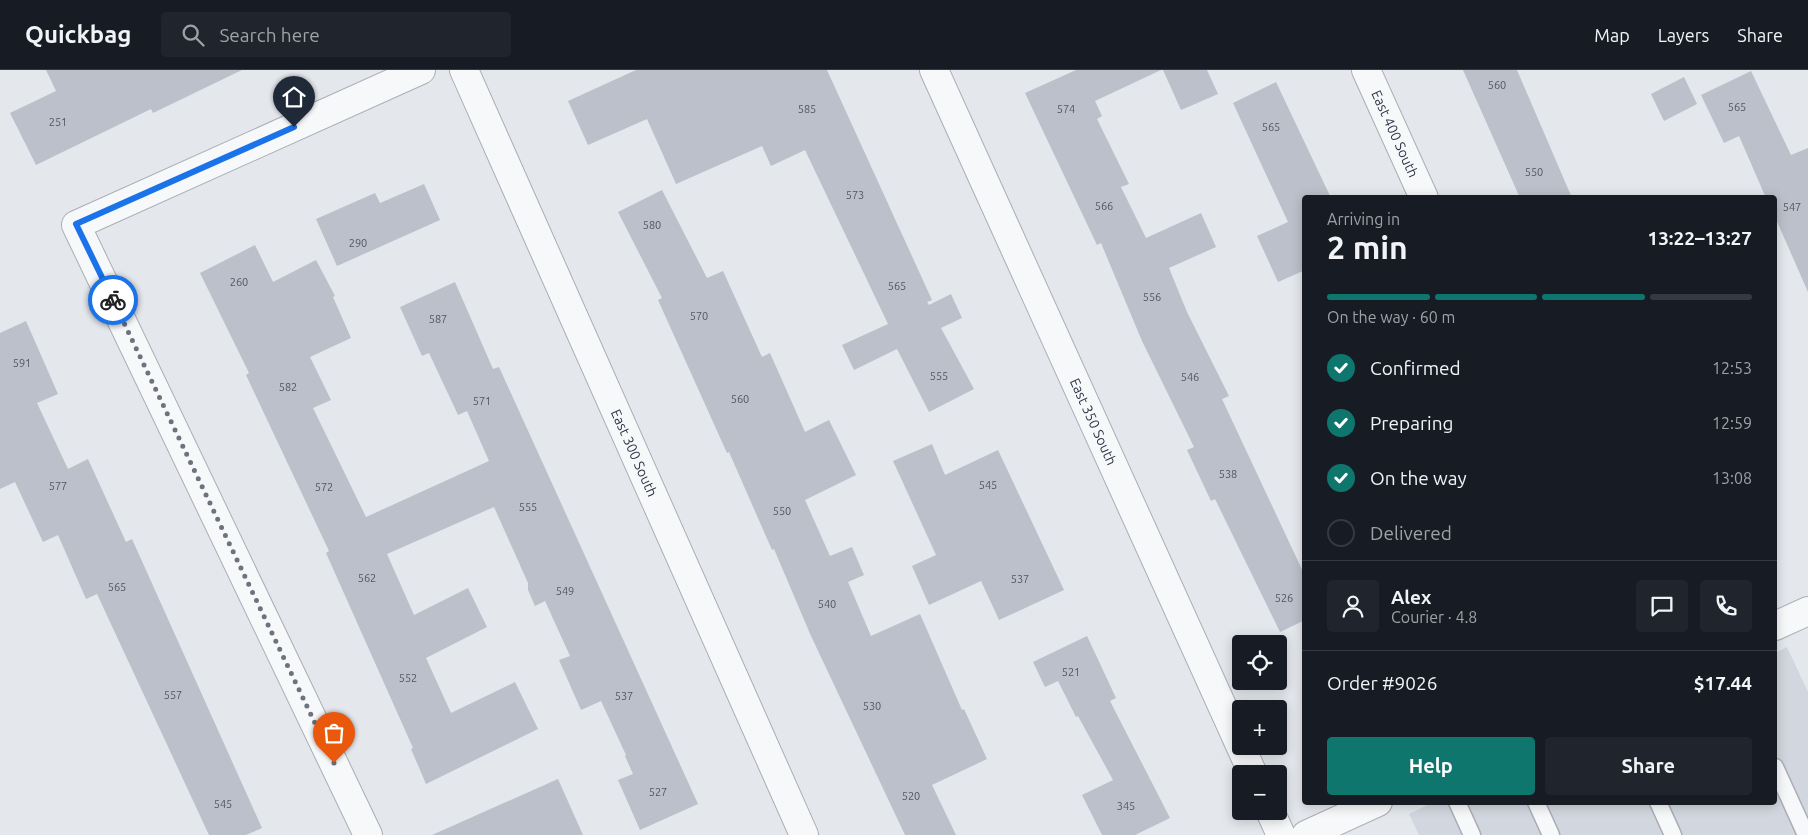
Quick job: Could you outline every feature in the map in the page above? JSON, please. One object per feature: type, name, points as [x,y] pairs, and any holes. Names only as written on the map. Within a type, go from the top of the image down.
[{"type":"street","points":[[368,835],[76,224],[421,70]]},
{"type":"street","name":"East 300 South","points":[[464,70],[804,835]]},
{"type":"street","name":"East 350 South","points":[[934,70],[1249,765]]},
{"type":"street","name":"East 400 South","points":[[1366,70],[1423,195]]},
{"type":"street","points":[[1777,625],[1808,611]]},
{"type":"street","points":[[1306,835],[1371,805]]},
{"type":"street","points":[[1274,820],[1281,835]]},
{"type":"lane","points":[[1777,771],[1806,835]]},
{"type":"lane","points":[[1458,805],[1472,835]]},
{"type":"lane","points":[[1537,805],[1551,835]]},
{"type":"lane","points":[[1659,805],[1673,835]]},
{"type":"shaded area","points":[[1787,647],[1808,692],[1808,835],[1419,835],[1409,814],[1428,805],[1777,805],[1777,652]]},
{"type":"building","points":[[46,70],[242,70],[153,113],[151,109],[36,165],[10,113],[56,91]]},
{"type":"building","points":[[636,70],[827,70],[932,300],[927,302],[929,305],[951,294],[962,318],[941,328],[974,389],[929,412],[897,349],[854,370],[842,345],[888,324],[805,150],[771,166],[762,146],[676,184],[647,119],[588,145],[568,101]]},
{"type":"building","points":[[1076,70],[1161,70],[1095,101],[1102,116],[1097,119],[1129,184],[1121,187],[1146,238],[1201,213],[1216,247],[1169,268],[1187,312],[1229,396],[1222,399],[1302,570],[1302,621],[1280,632],[1215,499],[1211,501],[1187,450],[1194,447],[1142,341],[1101,243],[1097,245],[1025,93]]},
{"type":"building","points":[[1163,70],[1207,70],[1218,94],[1181,110]]},
{"type":"building","points":[[1463,70],[1517,70],[1571,195],[1519,195]]},
{"type":"building","points":[[1751,71],[1791,155],[1808,148],[1808,292],[1777,222],[1777,195],[1765,195],[1739,136],[1724,143],[1701,95]]},
{"type":"building","points":[[1684,77],[1697,104],[1664,121],[1651,94]]},
{"type":"building","points":[[1276,82],[1330,195],[1302,195],[1302,271],[1278,282],[1257,236],[1288,222],[1233,103]]},
{"type":"building","points":[[424,184],[440,220],[337,266],[316,219],[375,193],[380,203]]},
{"type":"building","points":[[662,190],[707,278],[723,271],[762,357],[770,353],[805,432],[829,420],[856,475],[805,500],[830,556],[852,547],[864,575],[848,582],[871,636],[920,614],[962,710],[964,709],[987,759],[932,785],[956,835],[905,835],[811,636],[774,549],[772,550],[729,452],[727,453],[658,300],[662,298],[618,212]]},
{"type":"building","points":[[255,245],[273,282],[316,260],[335,296],[333,297],[351,338],[310,357],[331,400],[313,408],[366,517],[489,461],[467,411],[458,415],[429,353],[422,356],[400,307],[455,282],[493,369],[499,367],[698,804],[640,830],[618,780],[633,774],[626,755],[601,701],[581,710],[559,660],[570,656],[545,601],[535,606],[528,590],[528,583],[494,507],[387,554],[414,615],[468,588],[487,627],[426,658],[451,713],[515,682],[538,729],[426,784],[411,749],[413,748],[326,553],[329,551],[246,375],[249,373],[200,273]]},
{"type":"building","points":[[26,321],[58,394],[37,403],[68,469],[88,459],[126,542],[132,539],[262,828],[246,835],[209,835],[97,594],[86,599],[58,535],[43,542],[15,482],[0,489],[0,333]]},
{"type":"building","points":[[932,444],[945,475],[998,450],[1064,590],[999,620],[981,581],[929,605],[912,566],[936,555],[893,461]]},
{"type":"building","points":[[1087,636],[1116,698],[1110,701],[1170,818],[1135,835],[1102,835],[1082,795],[1113,780],[1078,716],[1076,717],[1058,681],[1045,687],[1033,662]]},
{"type":"building","points":[[558,779],[583,835],[432,835]]},
{"type":"way so far","points":[[113,300],[334,763]]},
{"type":"route","points":[[113,300],[76,224],[294,127]]}]
